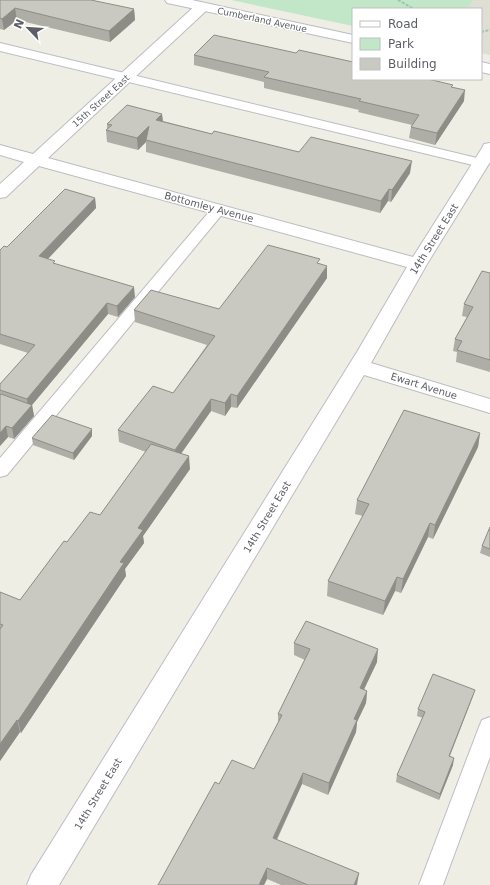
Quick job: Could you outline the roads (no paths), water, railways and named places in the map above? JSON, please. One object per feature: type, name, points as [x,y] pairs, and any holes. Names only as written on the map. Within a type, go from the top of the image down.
[{"type":"street","name":"Cumberland Avenue","points":[[172,0],[352,39]]},
{"type":"street","name":"15th Street East","points":[[0,193],[128,77],[202,7]]},
{"type":"street","name":"Bottomley Avenue","points":[[0,150],[418,264]]},
{"type":"street","name":"14th Street East","points":[[42,885],[359,366],[418,264],[486,156]]},
{"type":"street","name":"Ewart Avenue","points":[[359,366],[490,406]]},
{"type":"lane","points":[[0,47],[128,77],[486,156]]},
{"type":"lane","points":[[0,470],[219,209]]},
{"type":"lane","points":[[431,885],[490,727]]}]
